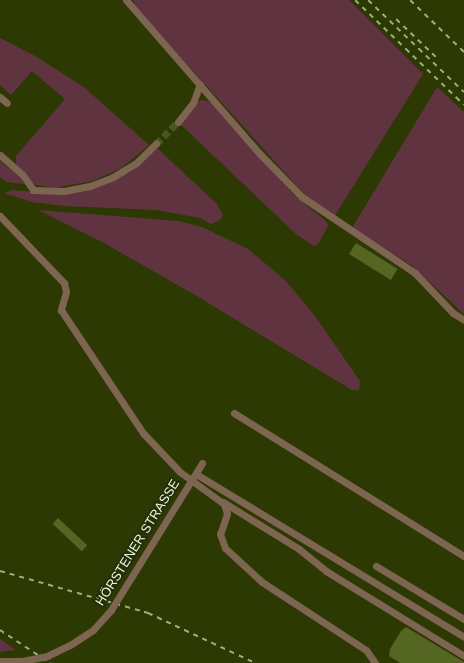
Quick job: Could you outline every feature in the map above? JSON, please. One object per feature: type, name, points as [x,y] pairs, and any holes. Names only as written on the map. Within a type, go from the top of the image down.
[{"type":"street","points":[[126,0],[260,154],[302,197],[415,273],[453,313],[464,320]]},
{"type":"street","points":[[178,122],[193,103],[200,84]]},
{"type":"street","points":[[0,97],[7,103]]},
{"type":"street","points":[[0,155],[22,174],[33,190],[64,191],[90,186],[113,177],[136,163],[156,144]]},
{"type":"street","points":[[0,216],[64,283],[66,292],[61,310],[143,433],[176,469],[220,500],[299,549],[326,571],[464,656]]},
{"type":"street","points":[[234,413],[464,556]]},
{"type":"street","name":"HÖRSTENER STRASSE","points":[[0,661],[22,661],[47,656],[70,645],[93,630],[111,610],[202,463]]},
{"type":"street","points":[[196,474],[464,637]]},
{"type":"street","points":[[220,500],[227,509],[226,519],[220,534],[225,548],[262,582],[366,650],[375,663]]},
{"type":"street","points":[[376,566],[464,619]]},
{"type":"shaded area","points":[[133,0],[349,0],[423,74],[334,217],[305,195],[137,9]]},
{"type":"shaded area","points":[[0,38],[37,57],[85,88],[149,145],[120,169],[92,181],[54,188],[33,184],[16,164],[16,156],[65,99],[32,71],[11,95],[0,85]]},
{"type":"shaded area","points":[[437,87],[464,112],[464,314],[411,265],[352,228]]},
{"type":"shaded area","points":[[202,100],[211,102],[295,196],[326,221],[328,226],[318,244],[314,246],[296,234],[180,124],[197,102]]},
{"type":"shaded area","points":[[157,148],[216,203],[223,215],[220,220],[211,224],[200,218],[156,210],[64,206],[32,202],[4,193],[12,190],[62,194],[87,190],[128,173]]},
{"type":"shaded area","points":[[0,161],[20,177],[24,184],[7,182],[0,177]]},
{"type":"shaded area","points":[[38,210],[179,221],[202,227],[248,249],[286,281],[315,316],[360,381],[359,390],[352,390],[195,295],[104,243]]},
{"type":"shaded area","points":[[0,639],[16,650],[0,652]]},
{"type":"building","points":[[356,243],[398,269],[391,280],[349,254]]},
{"type":"building","points":[[58,518],[87,545],[82,551],[53,524]]},
{"type":"building","points":[[406,627],[464,663],[400,663],[389,656],[390,649],[401,631]]},
{"type":"tunnel","points":[[156,144],[178,122]]},
{"type":"railway","points":[[355,0],[464,105]]},
{"type":"railway","points":[[368,0],[464,92]]},
{"type":"railway","points":[[410,0],[464,52]]},
{"type":"railway","points":[[396,19],[438,59]]},
{"type":"railway","points":[[0,571],[148,613],[255,663]]},
{"type":"railway","points":[[0,630],[50,663]]}]
